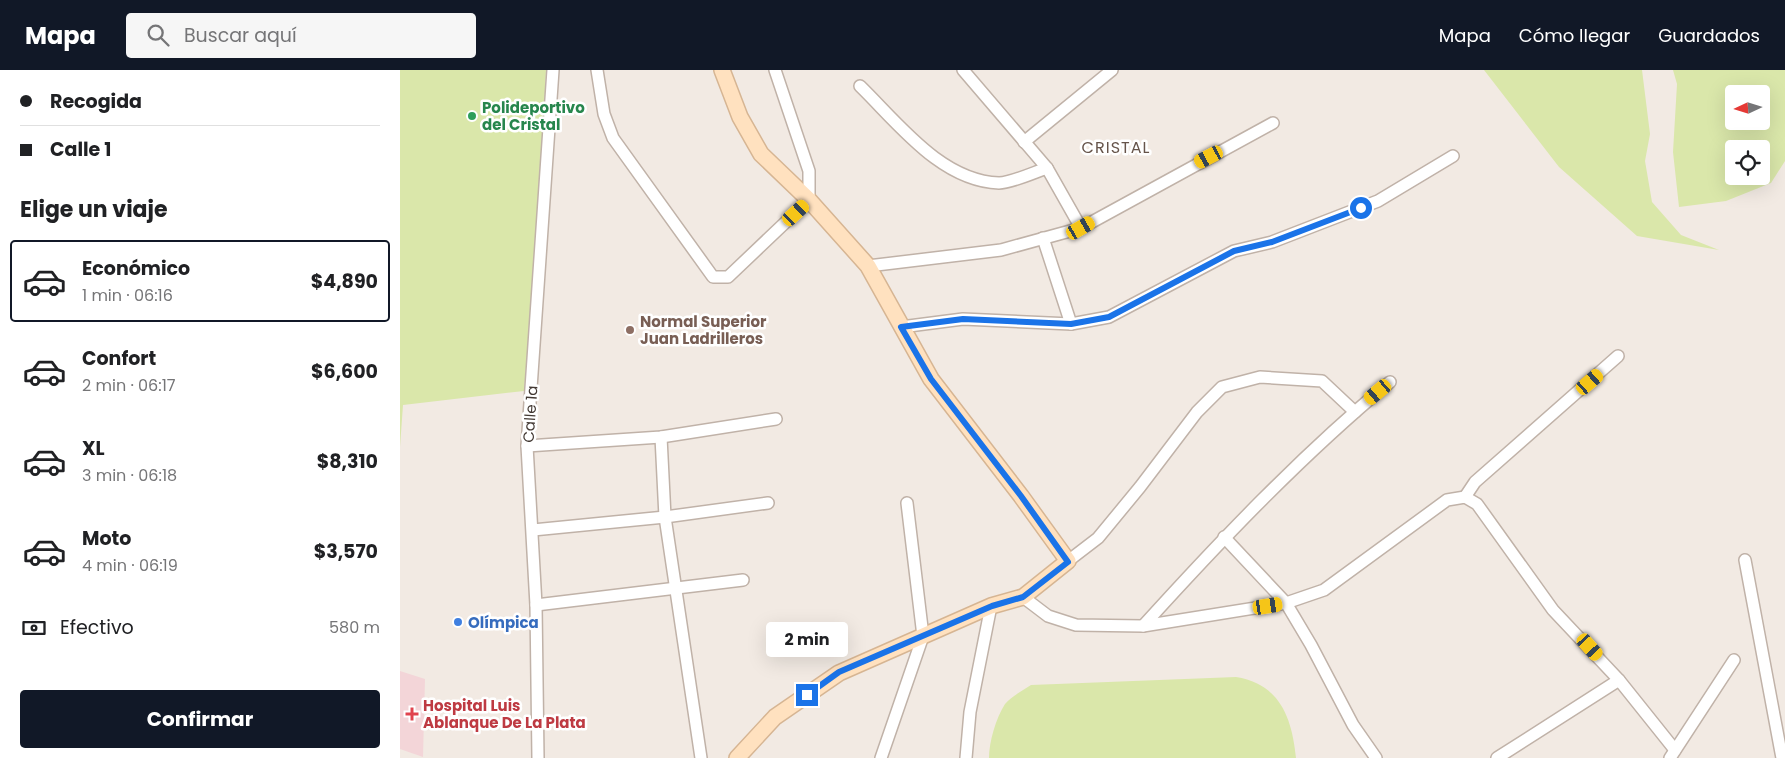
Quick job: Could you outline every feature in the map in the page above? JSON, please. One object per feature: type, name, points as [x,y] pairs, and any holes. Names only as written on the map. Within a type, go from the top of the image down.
[{"type":"main road","points":[[722,70],[740,117],[761,154],[809,200],[868,266],[931,379],[1021,496],[1068,562],[1023,597],[992,606],[839,672],[775,717],[737,758]]},
{"type":"street","name":"Calle 1a","points":[[538,758],[536,605],[527,446],[553,70]]},
{"type":"street","points":[[597,70],[604,114],[613,138],[713,277],[728,277],[809,200],[809,171],[775,70]]},
{"type":"street","points":[[963,70],[1047,168],[1081,228]]},
{"type":"street","points":[[1024,142],[1112,70]]},
{"type":"street","points":[[860,86],[929,153],[965,176],[1001,183],[1047,168]]},
{"type":"street","points":[[868,266],[1001,250],[1081,228],[1273,122]]},
{"type":"street","points":[[901,327],[963,319],[1071,324],[1109,317],[1234,251],[1272,242],[1378,201],[1453,156]]},
{"type":"street","points":[[1043,238],[1071,324]]},
{"type":"street","points":[[1465,497],[1475,482],[1618,356]]},
{"type":"street","points":[[1068,562],[1098,538],[1140,488],[1197,412],[1222,388],[1260,377],[1322,381],[1355,412]]},
{"type":"street","points":[[1143,626],[1224,537],[1355,412],[1390,382]]},
{"type":"street","points":[[527,446],[661,437],[776,419]]},
{"type":"street","points":[[661,437],[665,518],[701,758]]},
{"type":"street","points":[[1023,597],[1048,616],[1076,625],[1143,626],[1286,603],[1324,590],[1447,500],[1465,497],[1478,504],[1553,610],[1619,680],[1672,754],[1734,660]]},
{"type":"street","points":[[533,530],[665,518],[768,503]]},
{"type":"street","points":[[881,758],[924,636],[907,503]]},
{"type":"street","points":[[1224,537],[1286,603],[1311,645],[1353,725],[1376,758]]},
{"type":"street","points":[[1745,560],[1782,758]]},
{"type":"street","points":[[536,605],[744,580]]},
{"type":"street","points":[[966,758],[970,712],[992,606]]},
{"type":"street","points":[[1497,758],[1619,680]]},
{"type":"shaded area","name":"Hospital Luis Ablanque De La Plata","points":[[400,671],[425,679],[423,757],[400,749]]},
{"type":"green space","points":[[400,70],[546,70],[540,205],[524,391],[403,405],[400,447]]},
{"type":"green space","points":[[1484,70],[1642,70],[1650,134],[1645,161],[1652,202],[1681,235],[1719,250],[1637,236],[1559,167]]},
{"type":"green space","points":[[1673,70],[1785,70],[1785,161],[1771,183],[1770,140],[1725,140],[1725,185],[1766,185],[1726,201],[1679,207],[1673,152],[1677,84]]},
{"type":"green space","points":[[1236,677],[1263,687],[1281,705],[1291,729],[1296,758],[989,758],[996,723],[1005,704],[1031,685]]},
{"type":"place","name":"Polideportivo del Cristal","points":[[472,116]]},
{"type":"place","name":"Normal Superior Juan Ladrilleros","points":[[630,330]]},
{"type":"place","name":"Olímpica","points":[[458,622]]},
{"type":"place","name":"Hospital Luis Ablanque De La Plata","points":[[412,714]]},
{"type":"district","name":"CRISTAL","points":[[1116,147]]},
{"type":"route","points":[[807,695],[839,672],[992,606],[1023,597],[1068,562],[1021,496],[931,379],[901,327],[963,319],[1071,324],[1109,317],[1234,251],[1272,242],[1361,208]]}]
